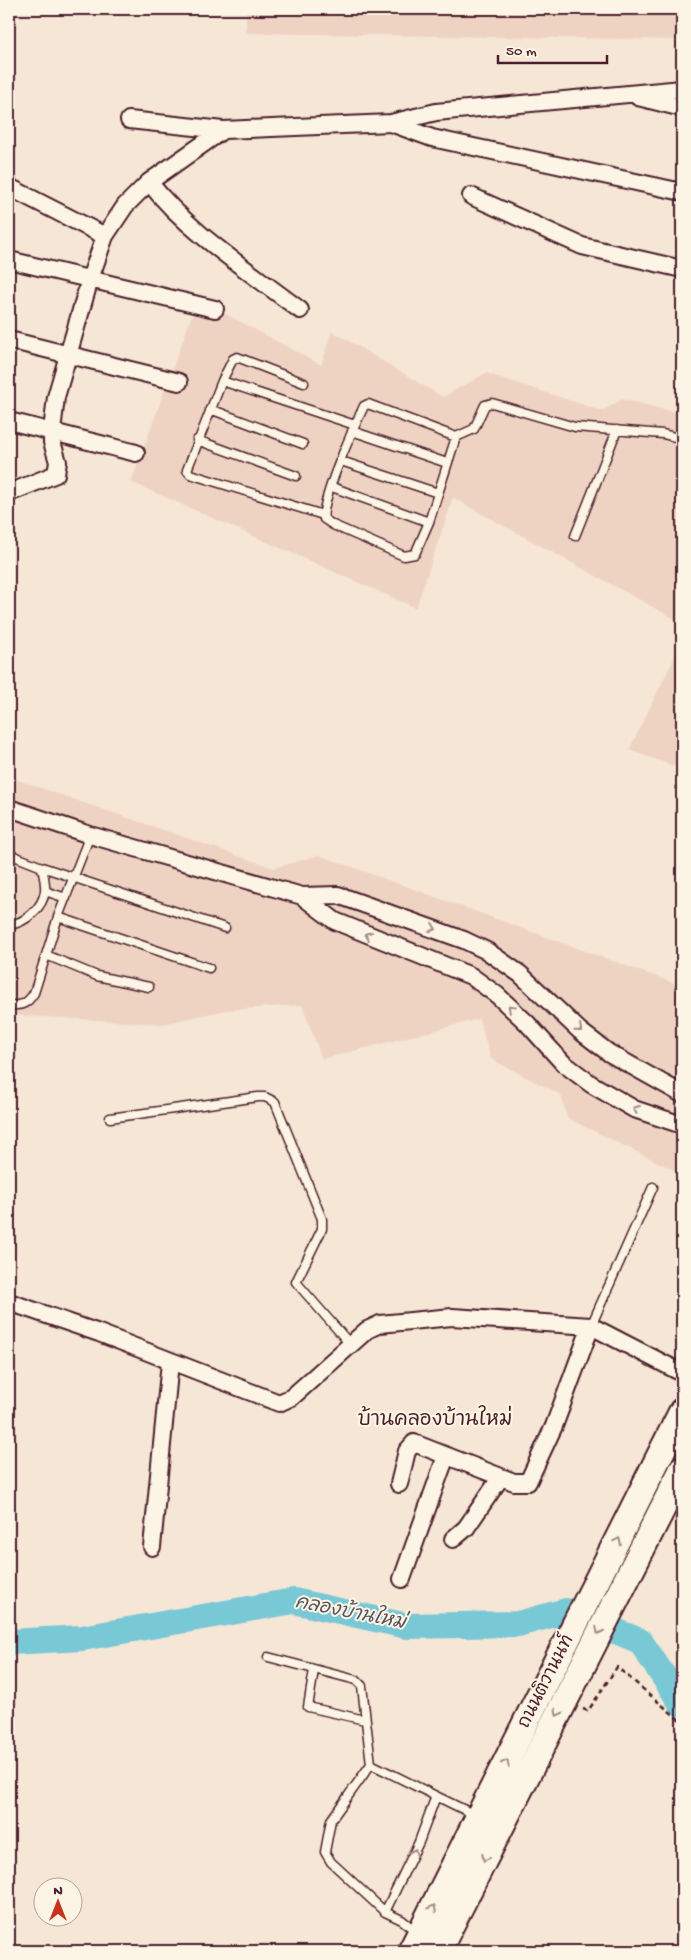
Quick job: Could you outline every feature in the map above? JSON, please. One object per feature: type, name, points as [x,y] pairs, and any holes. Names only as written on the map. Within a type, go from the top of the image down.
[{"type":"main road","name":"ถนนติวานนท์","points":[[415,1943],[478,1817],[569,1664],[607,1589],[682,1412]]},
{"type":"main road","name":"ถนนติวานนท์","points":[[607,1589],[682,1470]]},
{"type":"main road","name":"ถนนติวานนท์","points":[[438,1951],[563,1702],[569,1664]]},
{"type":"street","points":[[130,120],[223,130],[391,123],[436,112],[682,89]]},
{"type":"street","points":[[624,94],[682,108]]},
{"type":"street","points":[[391,123],[432,138],[682,192]]},
{"type":"street","points":[[9,493],[56,474],[58,462],[52,442],[52,431],[56,397],[90,279],[106,236],[124,206],[149,182],[223,130]]},
{"type":"street","points":[[149,182],[167,205],[207,239],[300,310]]},
{"type":"street","points":[[9,187],[106,236]]},
{"type":"street","points":[[471,196],[582,246],[682,269]]},
{"type":"street","points":[[9,260],[215,309]]},
{"type":"street","points":[[9,340],[179,382]]},
{"type":"street","points":[[9,421],[136,453]]},
{"type":"street","points":[[9,808],[90,835],[302,896],[338,895],[464,940],[487,952],[520,974],[580,1031],[609,1053],[682,1094]]},
{"type":"street","points":[[302,896],[335,921],[471,976],[497,995],[563,1064],[591,1084],[634,1109],[682,1125]]},
{"type":"street","points":[[9,1302],[99,1333],[279,1403],[292,1397],[367,1330],[380,1324],[452,1317],[591,1326],[682,1373]]},
{"type":"street","points":[[399,1484],[410,1445],[422,1444],[446,1456],[514,1482],[528,1482],[554,1426],[591,1326]]},
{"type":"street","points":[[152,1547],[170,1362]]},
{"type":"street","points":[[402,1579],[446,1456]]},
{"type":"street","points":[[453,1539],[466,1528],[501,1477]]},
{"type":"lane","points":[[304,383],[238,357],[232,358],[197,440],[187,465],[187,470],[190,474],[323,515]]},
{"type":"lane","points":[[222,381],[447,463]]},
{"type":"lane","points":[[456,437],[429,522],[415,554],[404,556],[332,526],[324,519],[323,515],[353,428],[364,406],[368,404],[456,437],[474,429],[485,404],[492,403],[575,427],[617,430],[682,439]]},
{"type":"lane","points":[[210,409],[303,444]]},
{"type":"lane","points":[[575,536],[617,430]]},
{"type":"lane","points":[[197,440],[296,476]]},
{"type":"lane","points":[[341,461],[438,494]]},
{"type":"lane","points":[[332,487],[429,522]]},
{"type":"lane","points":[[9,1006],[20,1006],[28,1002],[34,993],[58,917],[90,835]]},
{"type":"lane","points":[[9,854],[42,867],[74,876],[224,928]]},
{"type":"lane","points":[[9,925],[16,924],[30,916],[40,905],[46,891],[42,867]]},
{"type":"lane","points":[[46,891],[66,898]]},
{"type":"lane","points":[[58,917],[209,968]]},
{"type":"lane","points":[[46,955],[97,976],[148,987]]},
{"type":"lane","points":[[110,1118],[258,1097],[266,1097],[275,1102],[322,1219],[322,1229],[296,1282],[350,1344]]},
{"type":"lane","points":[[591,1326],[653,1187]]},
{"type":"lane","points":[[268,1657],[359,1682],[363,1692],[371,1764],[331,1820],[325,1852],[331,1862],[385,1912],[402,1920],[415,1943]]},
{"type":"lane","points":[[314,1670],[308,1707],[365,1720]]},
{"type":"lane","points":[[371,1764],[478,1817]]},
{"type":"lane","points":[[385,1912],[419,1842],[436,1796]]},
{"type":"path","points":[[563,1702],[588,1711],[617,1667],[682,1722]]},
{"type":"shaded area","points":[[246,9],[682,9],[682,40],[246,33]]},
{"type":"shaded area","points":[[198,299],[321,365],[332,331],[443,397],[486,373],[602,411],[622,399],[682,414],[682,623],[453,498],[416,608],[131,482]]},
{"type":"shaded area","points":[[682,642],[682,769],[629,750]]},
{"type":"shaded area","points":[[9,777],[274,868],[319,855],[682,986],[682,1174],[567,1118],[561,1095],[491,1059],[479,1019],[322,1059],[302,1005],[226,1010],[162,1024],[9,1015]]},
{"type":"waterway","name":"คลองบ้านใหม่","points":[[9,1642],[82,1638],[294,1601],[407,1626],[518,1624],[566,1611],[640,1641],[682,1704]]},
{"type":"district","name":"บ้านคลองบ้านใหม่","points":[[435,1421]]}]
